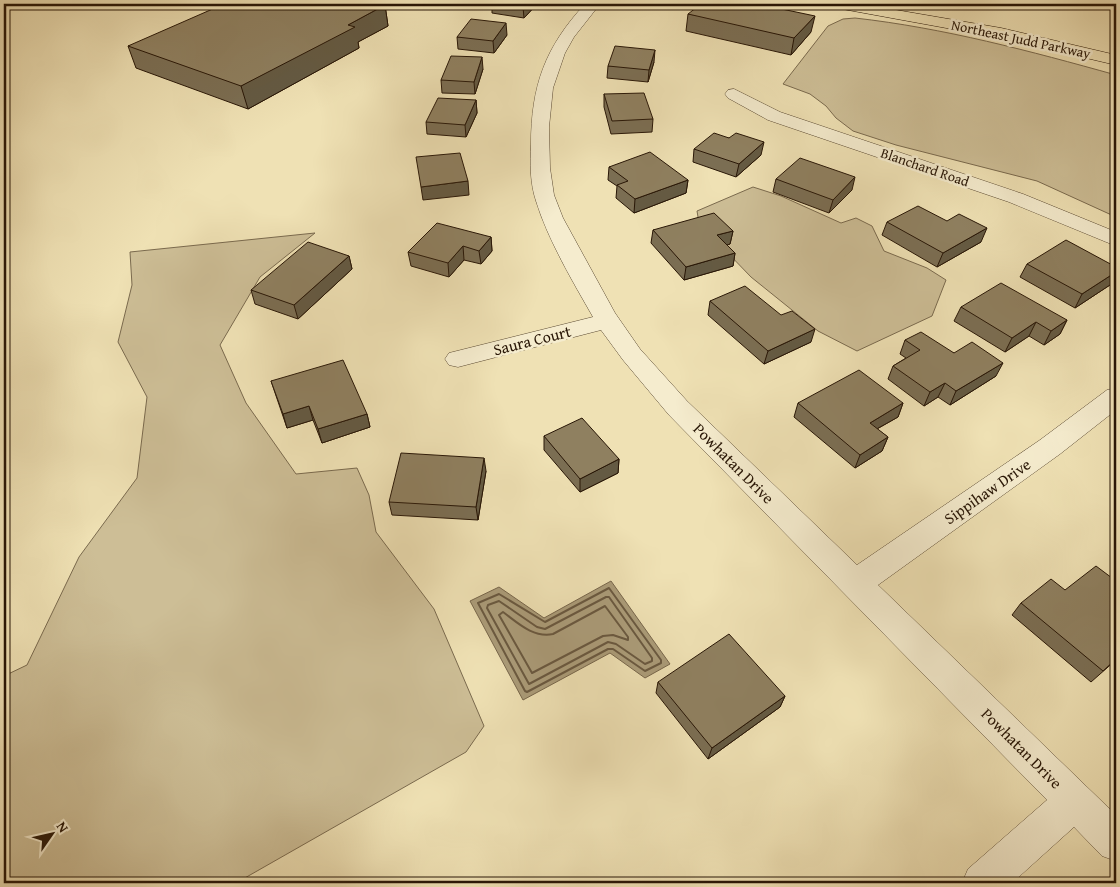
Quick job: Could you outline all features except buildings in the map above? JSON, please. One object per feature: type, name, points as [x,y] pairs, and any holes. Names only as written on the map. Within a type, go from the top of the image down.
[{"type":"highway","name":"Northeast Judd Parkway","points":[[837,4],[1002,33],[1116,60]]},
{"type":"highway","name":"Northeast Judd Parkway","points":[[874,4],[1022,29],[1116,51]]},
{"type":"street","name":"Powhatan Drive","points":[[593,4],[569,31],[559,46],[546,78],[539,122],[541,172],[546,200],[560,235],[607,321],[640,364],[678,408],[1116,842]]},
{"type":"street","name":"Blanchard Road","points":[[734,94],[774,116],[1016,198],[1116,240]]},
{"type":"street","name":"Saura Court","points":[[458,359],[607,321]]},
{"type":"street","name":"Sippihaw Drive","points":[[856,583],[1050,447],[1116,396]]},
{"type":"street","points":[[982,883],[1075,801]]},
{"type":"shaded area","points":[[855,18],[954,34],[1116,75],[1116,217],[1037,181],[896,145],[853,131],[810,94],[783,84],[828,26],[843,19]]},
{"type":"shaded area","points":[[753,187],[781,196],[841,223],[856,218],[872,226],[884,251],[927,268],[946,280],[932,316],[857,351],[818,331],[751,277],[699,223],[697,211]]},
{"type":"shaded area","points":[[315,233],[260,277],[220,345],[246,403],[296,474],[357,468],[369,495],[376,532],[434,609],[484,726],[466,752],[236,883],[4,883],[4,676],[27,665],[79,557],[137,478],[147,397],[118,342],[132,285],[130,252]]},
{"type":"water","points":[[611,581],[670,664],[645,678],[610,653],[523,700],[470,601],[499,587],[544,618]]}]
